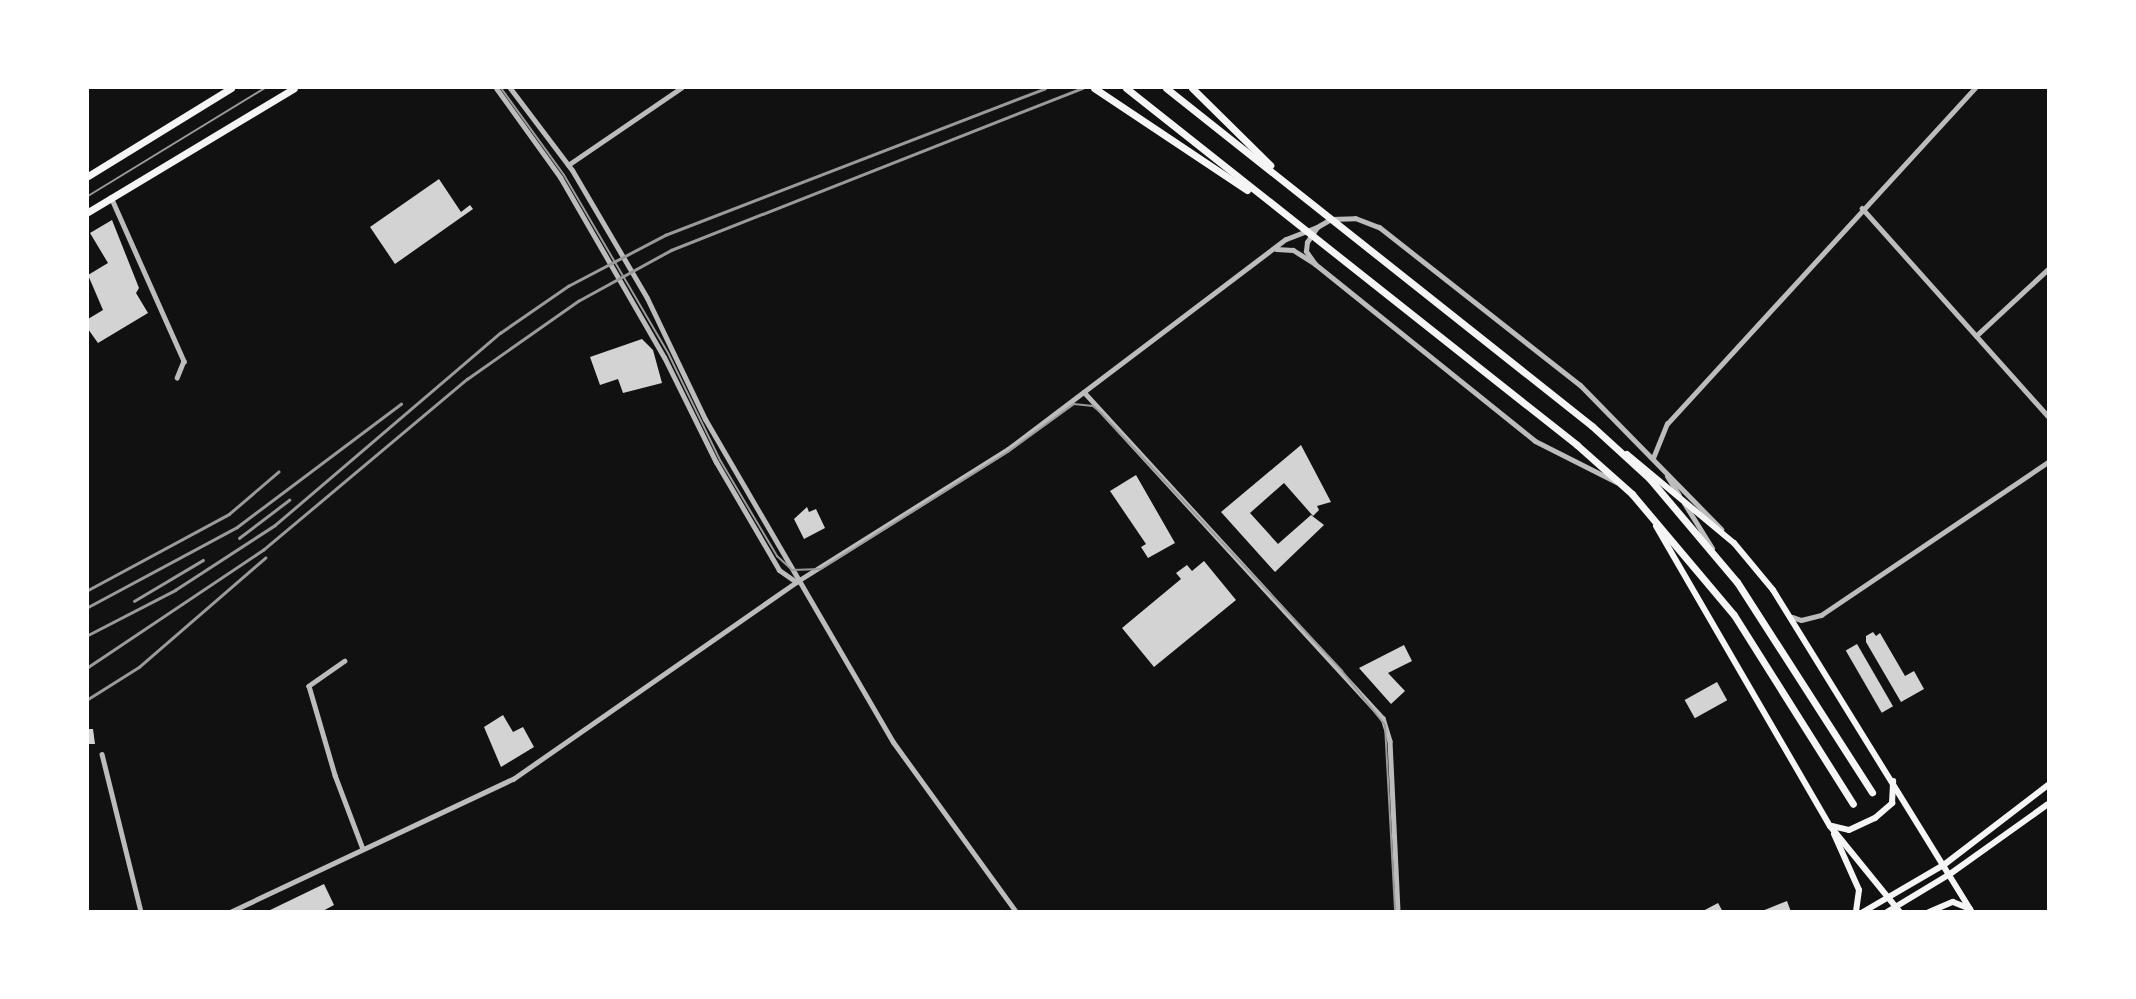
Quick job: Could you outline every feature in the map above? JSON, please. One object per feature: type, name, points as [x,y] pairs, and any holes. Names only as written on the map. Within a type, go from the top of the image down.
[{"type":"main road","points":[[88,176],[231,88]]},
{"type":"main road","points":[[88,212],[294,88]]},
{"type":"main road","points":[[1094,88],[1282,213]]},
{"type":"main road","points":[[1126,88],[1380,288],[1623,486],[1734,615],[1853,804]]},
{"type":"main road","points":[[1166,88],[1396,267],[1679,495],[1734,543],[1792,617],[1972,911]]},
{"type":"main road","points":[[1192,88],[1295,190]]},
{"type":"main road","points":[[1592,426],[1640,470],[1717,557],[1794,665],[1872,792]]},
{"type":"main road","points":[[1648,512],[1830,825],[1859,890],[1856,912]]},
{"type":"main road","points":[[1830,825],[1849,830],[1875,818],[1892,803],[1893,779]]},
{"type":"main road","points":[[1864,912],[1945,864],[2049,785]]},
{"type":"main road","points":[[1887,912],[1898,909],[2049,804]]},
{"type":"main road","points":[[1830,825],[1898,909]]},
{"type":"main road","points":[[1930,912],[1953,902],[1972,911]]},
{"type":"street","points":[[496,88],[560,177],[635,305],[711,455],[779,570],[796,582]]},
{"type":"street","points":[[510,88],[570,168],[646,298],[705,419],[790,563],[796,582],[921,785],[1016,912]]},
{"type":"street","points":[[570,168],[681,88]]},
{"type":"street","points":[[1653,458],[1667,424],[1862,208],[1975,88]]},
{"type":"street","points":[[110,197],[184,361],[177,378]]},
{"type":"street","points":[[1862,208],[2049,416]]},
{"type":"street","points":[[230,912],[513,779],[796,582],[999,455],[1273,249],[1317,227],[1348,216],[1379,228],[1580,385],[1734,543]]},
{"type":"street","points":[[1315,264],[1306,251],[1317,227]]},
{"type":"street","points":[[1273,249],[1293,250],[1315,264],[1535,441],[1623,486]]},
{"type":"street","points":[[1976,336],[2049,269]]},
{"type":"street","points":[[1084,392],[1383,718],[1390,741],[1398,912]]},
{"type":"street","points":[[1792,617],[1810,619],[1821,615],[2049,462]]},
{"type":"street","points":[[1661,466],[1717,557]]},
{"type":"street","points":[[345,661],[310,686],[335,775],[363,849]]},
{"type":"street","points":[[102,754],[141,912]]},
{"type":"building","points":[[439,179],[461,212],[470,205],[473,209],[395,264],[370,227]]},
{"type":"building","points":[[112,220],[139,288],[136,293],[148,313],[98,343],[88,329],[88,319],[103,310],[88,275],[108,263],[90,233]]},
{"type":"building","points":[[642,339],[653,350],[662,383],[623,393],[618,379],[600,385],[590,357]]},
{"type":"building","points":[[1301,445],[1331,502],[1317,506],[1319,510],[1313,516],[1284,483],[1250,513],[1278,544],[1311,515],[1324,525],[1275,572],[1221,512]]},
{"type":"building","points":[[1136,475],[1175,543],[1148,558],[1141,547],[1146,544],[1110,491]]},
{"type":"building","points":[[807,507],[809,512],[816,509],[825,528],[804,539],[794,519]]},
{"type":"building","points":[[1204,561],[1236,600],[1154,667],[1122,628],[1181,579],[1176,573],[1187,565],[1192,571]]},
{"type":"building","points":[[1873,632],[1876,636],[1880,633],[1905,676],[1914,671],[1924,689],[1901,702],[1866,642],[1866,636]]},
{"type":"building","points":[[1857,644],[1893,706],[1882,713],[1846,650]]},
{"type":"building","points":[[1404,645],[1412,661],[1388,673],[1405,691],[1391,704],[1359,668]]},
{"type":"building","points":[[1717,682],[1727,700],[1695,718],[1685,700]]},
{"type":"building","points":[[503,715],[513,732],[523,727],[534,747],[501,767],[484,727]]},
{"type":"building","points":[[88,729],[93,729],[95,744],[88,744]]},
{"type":"building","points":[[324,884],[334,905],[321,912],[266,912]]},
{"type":"building","points":[[1787,901],[1791,912],[1762,912],[1762,911]]},
{"type":"building","points":[[1718,903],[1723,912],[1701,912]]},
{"type":"tram line","points":[[88,196],[265,88]]},
{"type":"tram line","points":[[501,88],[564,175],[669,355],[720,460],[777,556],[792,570],[821,569],[1009,451],[1074,404],[1093,406],[1099,411],[1342,671],[1385,725],[1395,912]]},
{"type":"railway","points":[[88,635],[175,590],[275,525],[500,333],[568,286],[665,235],[1045,88]]},
{"type":"railway","points":[[88,667],[263,550],[467,379],[578,301],[671,250],[1082,88]]},
{"type":"railway","points":[[88,607],[237,527],[401,404]]},
{"type":"railway","points":[[88,590],[229,514],[278,472]]},
{"type":"railway","points":[[239,538],[289,500]]},
{"type":"railway","points":[[88,699],[139,667],[265,558]]},
{"type":"railway","points":[[134,601],[203,560]]}]
